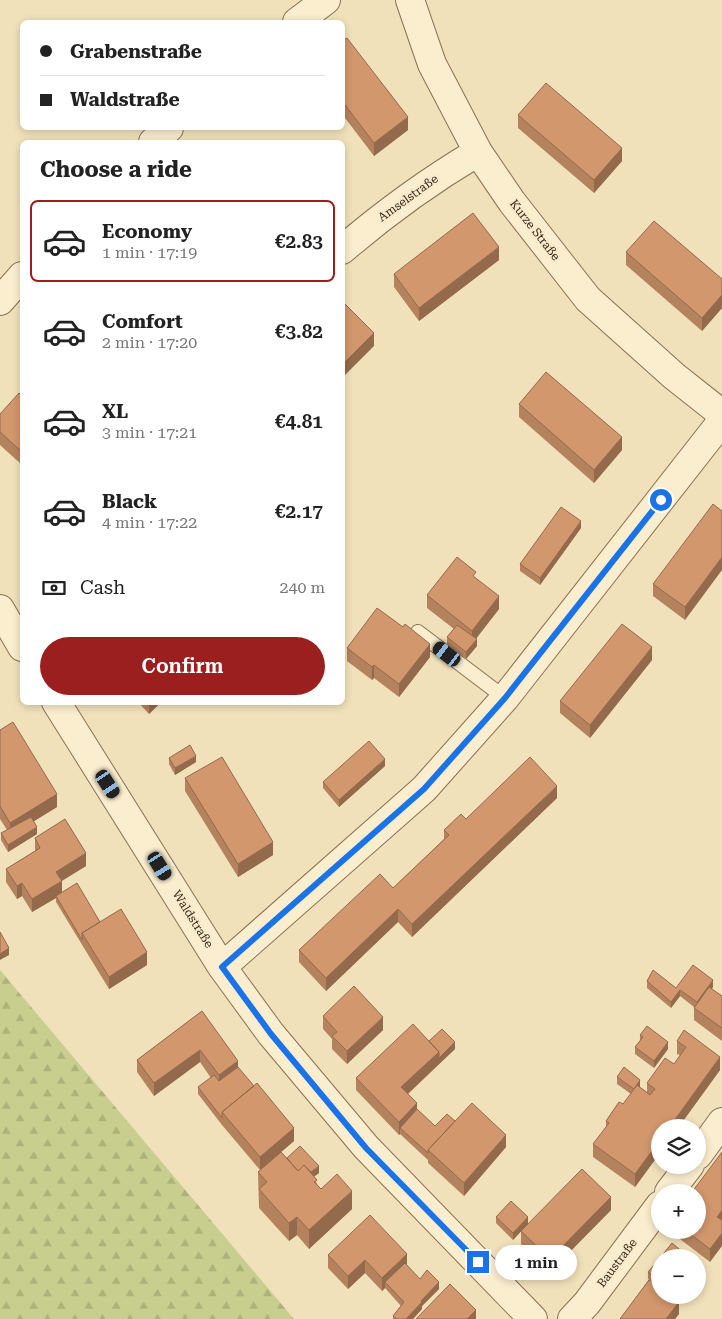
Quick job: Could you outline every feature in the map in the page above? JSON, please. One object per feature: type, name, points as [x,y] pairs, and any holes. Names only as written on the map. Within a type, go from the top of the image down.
[{"type":"street","points":[[300,20],[326,0]]},
{"type":"street","name":"Kurze Straße","points":[[410,0],[432,64],[478,152],[512,202],[588,298],[674,376],[722,414]]},
{"type":"street","points":[[155,140],[167,130]]},
{"type":"street","name":"Amselstraße","points":[[345,247],[379,218],[432,180],[478,152]]},
{"type":"street","points":[[0,301],[20,278]]},
{"type":"street","points":[[222,967],[424,789],[505,698],[722,421]]},
{"type":"street","points":[[0,609],[20,644]]},
{"type":"street","name":"Waldstraße","points":[[58,705],[222,967],[271,1034],[366,1148],[534,1319]]},
{"type":"street","points":[[706,1144],[722,1122]]},
{"type":"street","points":[[675,1184],[683,1174]]},
{"type":"street","name":"Baustraße","points":[[572,1319],[651,1217]]},
{"type":"lane","points":[[418,632],[505,698]]},
{"type":"green space","points":[[0,970],[294,1319],[0,1319]]},
{"type":"building","points":[[347,38],[408,117],[374,143],[345,105],[345,39]]},
{"type":"building","points":[[546,83],[622,148],[594,180],[518,115]]},
{"type":"building","points":[[473,213],[499,247],[419,308],[394,274]]},
{"type":"building","points":[[654,221],[722,279],[722,295],[702,318],[626,252]]},
{"type":"building","points":[[345,304],[374,333],[345,362]]},
{"type":"building","points":[[546,372],[622,437],[594,470],[519,404]]},
{"type":"building","points":[[19,393],[20,450],[0,432],[0,414]]},
{"type":"building","points":[[713,504],[722,511],[722,557],[685,607],[653,584]]},
{"type":"building","points":[[561,507],[581,521],[540,578],[520,564]]},
{"type":"building","points":[[457,557],[476,572],[473,576],[499,596],[472,631],[427,595]]},
{"type":"building","points":[[377,608],[403,627],[405,624],[430,644],[399,684],[347,648]]},
{"type":"building","points":[[622,624],[652,647],[590,725],[560,701]]},
{"type":"building","points":[[457,625],[477,639],[466,652],[447,637]]},
{"type":"building","points":[[13,722],[57,794],[10,823],[0,806],[0,730]]},
{"type":"building","points":[[369,741],[385,759],[339,800],[323,782]]},
{"type":"building","points":[[190,745],[196,756],[175,768],[169,758]]},
{"type":"building","points":[[222,757],[273,842],[238,864],[185,778]]},
{"type":"building","points":[[530,757],[557,786],[412,924],[398,909],[326,978],[299,950],[380,874],[393,888],[449,835],[444,830],[461,814],[466,819]]},
{"type":"building","points":[[31,817],[37,827],[8,845],[1,833]]},
{"type":"building","points":[[65,819],[86,853],[56,872],[62,881],[32,899],[22,883],[17,886],[6,869],[40,848],[35,838]]},
{"type":"building","points":[[77,883],[100,922],[82,933],[82,940],[56,896]]},
{"type":"building","points":[[121,909],[147,952],[109,977],[82,933]]},
{"type":"building","points":[[0,932],[9,948],[0,954]]},
{"type":"building","points":[[693,965],[713,980],[697,1002],[680,990],[671,1002],[647,981],[653,970],[676,988]]},
{"type":"building","points":[[354,986],[383,1017],[347,1051],[332,1036],[337,1032],[323,1016]]},
{"type":"building","points":[[709,987],[722,996],[722,1028],[694,1008]]},
{"type":"building","points":[[202,1011],[238,1061],[219,1075],[200,1050],[154,1083],[137,1060]]},
{"type":"building","points":[[413,1024],[439,1052],[401,1087],[417,1103],[399,1122],[356,1078]]},
{"type":"building","points":[[647,1026],[668,1042],[654,1061],[635,1047],[643,1037],[640,1035]]},
{"type":"building","points":[[442,1029],[455,1042],[439,1058],[439,1052],[429,1041]]},
{"type":"building","points":[[684,1030],[720,1057],[675,1119],[651,1119],[651,1152],[635,1174],[593,1144],[609,1123],[606,1121],[619,1102],[623,1104],[637,1085],[650,1095],[655,1089],[647,1083],[665,1058],[674,1064],[686,1047],[677,1041]]},
{"type":"building","points":[[238,1067],[254,1086],[222,1112],[222,1118],[198,1087],[214,1075],[219,1081]]},
{"type":"building","points":[[624,1067],[640,1080],[634,1089],[617,1077]]},
{"type":"building","points":[[257,1083],[294,1128],[260,1157],[222,1112]]},
{"type":"building","points":[[472,1103],[506,1135],[464,1183],[428,1150]]},
{"type":"building","points":[[417,1109],[435,1126],[447,1114],[455,1121],[428,1150],[428,1153],[400,1128]]},
{"type":"building","points":[[300,1146],[319,1166],[311,1172],[304,1165],[298,1171],[287,1158]]},
{"type":"building","points":[[281,1152],[298,1171],[304,1165],[317,1180],[314,1182],[321,1189],[337,1174],[352,1191],[309,1230],[297,1217],[289,1223],[259,1189],[267,1182],[258,1172]]},
{"type":"building","points":[[722,1152],[722,1210],[717,1217],[722,1220],[722,1233],[710,1249],[697,1239],[706,1239],[706,1184],[698,1184]]},
{"type":"building","points":[[582,1169],[611,1197],[550,1259],[521,1231]]},
{"type":"building","points":[[511,1201],[528,1217],[513,1233],[496,1217]]},
{"type":"building","points":[[370,1215],[407,1254],[382,1278],[365,1260],[348,1276],[328,1255]]},
{"type":"building","points":[[672,1243],[679,1249],[667,1249]]},
{"type":"building","points":[[405,1263],[420,1279],[427,1270],[439,1282],[406,1319],[397,1319],[393,1316],[404,1302],[385,1282]]},
{"type":"building","points":[[649,1280],[651,1281],[651,1304],[677,1304],[666,1319],[620,1319]]},
{"type":"building","points":[[450,1284],[476,1310],[467,1319],[416,1319]]},
{"type":"route","points":[[478,1262],[366,1148],[271,1034],[222,967],[424,789],[505,698],[661,500]]}]
